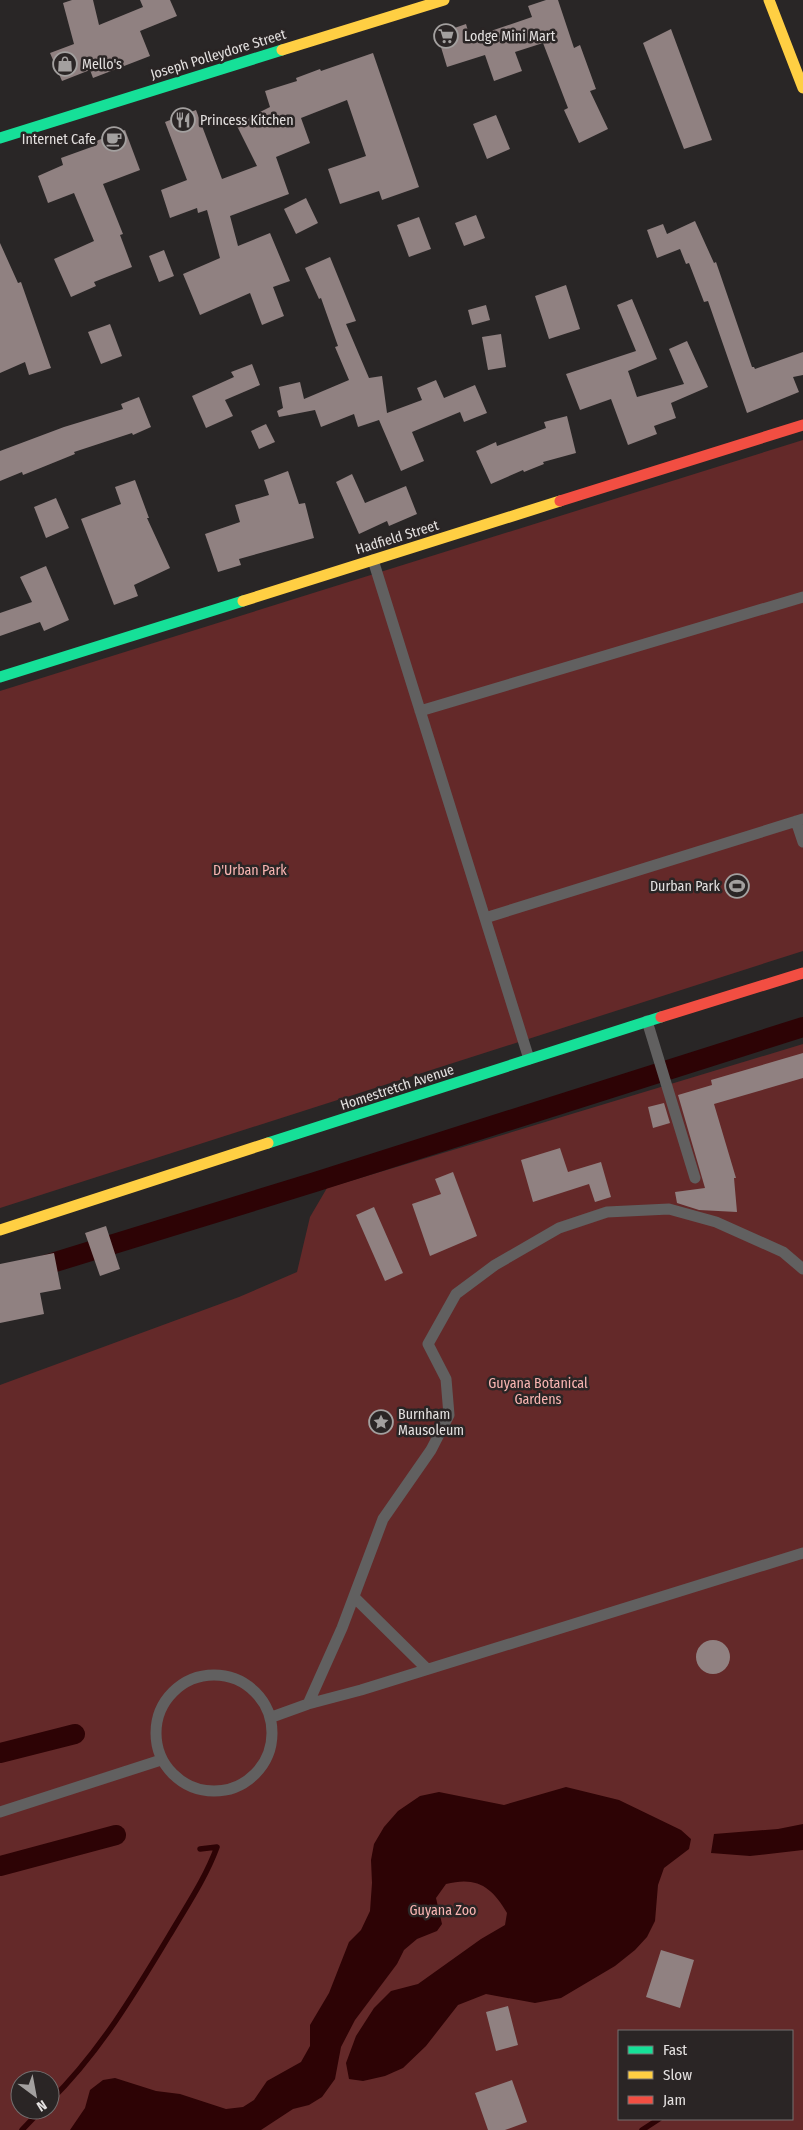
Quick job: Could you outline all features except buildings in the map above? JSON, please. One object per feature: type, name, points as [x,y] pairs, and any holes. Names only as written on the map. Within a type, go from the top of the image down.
[{"type":"street","name":"Joseph Polleydore Street","points":[[0,138],[444,0]]},
{"type":"street","points":[[768,0],[803,88]]},
{"type":"street","name":"Hadfield Street","points":[[0,677],[803,425]]},
{"type":"street","name":"Homestretch Avenue","points":[[0,1230],[648,1021],[803,973]]},
{"type":"lane","points":[[373,560],[530,1060]]},
{"type":"lane","points":[[420,711],[803,597]]},
{"type":"lane","points":[[485,918],[799,820],[803,842]]},
{"type":"lane","points":[[648,1021],[696,1178]]},
{"type":"lane","points":[[308,1704],[342,1628],[383,1519],[431,1450],[448,1415],[446,1379],[428,1344],[456,1294],[495,1265],[560,1228],[607,1212],[668,1209],[716,1222],[783,1252],[803,1269]]},
{"type":"lane","points":[[272,1717],[308,1704],[427,1670],[803,1553]]},
{"type":"lane","points":[[354,1597],[427,1670]]},
{"type":"lane","points":[[212,1674],[250,1685],[272,1717],[271,1752],[251,1780],[227,1790],[219,1793],[185,1785],[161,1760],[156,1721],[176,1688],[203,1677],[212,1674]]},
{"type":"lane","points":[[0,1812],[161,1760]]},
{"type":"green space","name":"D'Urban Park","points":[[803,440],[803,951],[0,1208],[0,691]]},
{"type":"green space","name":"Guyana Botanical Gardens","points":[[803,1044],[803,2130],[0,2130],[0,1385],[239,1297],[297,1272],[310,1217],[327,1188]]},
{"type":"shaded area","points":[[566,1787],[619,1800],[681,1830],[691,1839],[689,1849],[664,1868],[658,1885],[655,1921],[647,1937],[635,1950],[615,1966],[561,1998],[535,2003],[486,1994],[458,2005],[426,2046],[403,2068],[385,2076],[363,2081],[349,2079],[346,2063],[356,2036],[374,2008],[391,1991],[418,1984],[481,1939],[505,1925],[507,1913],[496,1896],[489,1890],[467,1881],[446,1884],[436,1898],[442,1924],[437,1931],[417,1939],[404,1950],[397,1964],[355,2020],[341,2047],[335,2079],[322,2097],[309,2105],[293,2109],[261,2130],[70,2130],[85,2108],[90,2090],[103,2080],[115,2078],[156,2091],[180,2094],[226,2109],[243,2107],[254,2100],[267,2081],[301,2062],[310,2046],[310,2025],[329,1993],[349,1942],[361,1930],[370,1911],[371,1860],[374,1844],[384,1827],[398,1811],[420,1796],[439,1792],[504,1805]]},
{"type":"shaded area","points":[[803,1824],[803,1850],[750,1856],[711,1853],[714,1834],[778,1829]]},
{"type":"waterway","points":[[0,1279],[315,1182],[803,1027]]},
{"type":"waterway","points":[[0,1753],[75,1734]]},
{"type":"waterway","points":[[0,1866],[116,1835]]},
{"type":"waterway","points":[[60,2090],[101,2041],[145,1976],[208,1869],[217,1847],[200,1849]]},
{"type":"waterway","points":[[22,2130],[32,2120]]},
{"type":"waterway","points":[[642,2130],[657,2120]]},
{"type":"traffic: fast","points":[[0,138],[282,50]]},
{"type":"traffic: fast","points":[[0,677],[243,601]]},
{"type":"traffic: fast","points":[[268,1143],[661,1017]]},
{"type":"traffic: slow","points":[[282,50],[444,0]]},
{"type":"traffic: slow","points":[[769,0],[803,88]]},
{"type":"traffic: slow","points":[[243,601],[560,501]]},
{"type":"traffic: slow","points":[[0,1230],[268,1143]]},
{"type":"traffic: jam","points":[[560,501],[803,425]]},
{"type":"traffic: jam","points":[[661,1017],[803,973]]},
{"type":"place","name":"Lodge Mini Mart","points":[[446,36]]},
{"type":"place","name":"Mello's","points":[[65,64]]},
{"type":"place","name":"Princess Kitchen","points":[[183,120]]},
{"type":"place","name":"Internet Cafe","points":[[114,139]]},
{"type":"place","name":"Durban Park","points":[[737,886]]},
{"type":"place","name":"Burnham Mausoleum","points":[[381,1422]]},
{"type":"park label","name":"Guyana Zoo","points":[[443,1910]]}]
